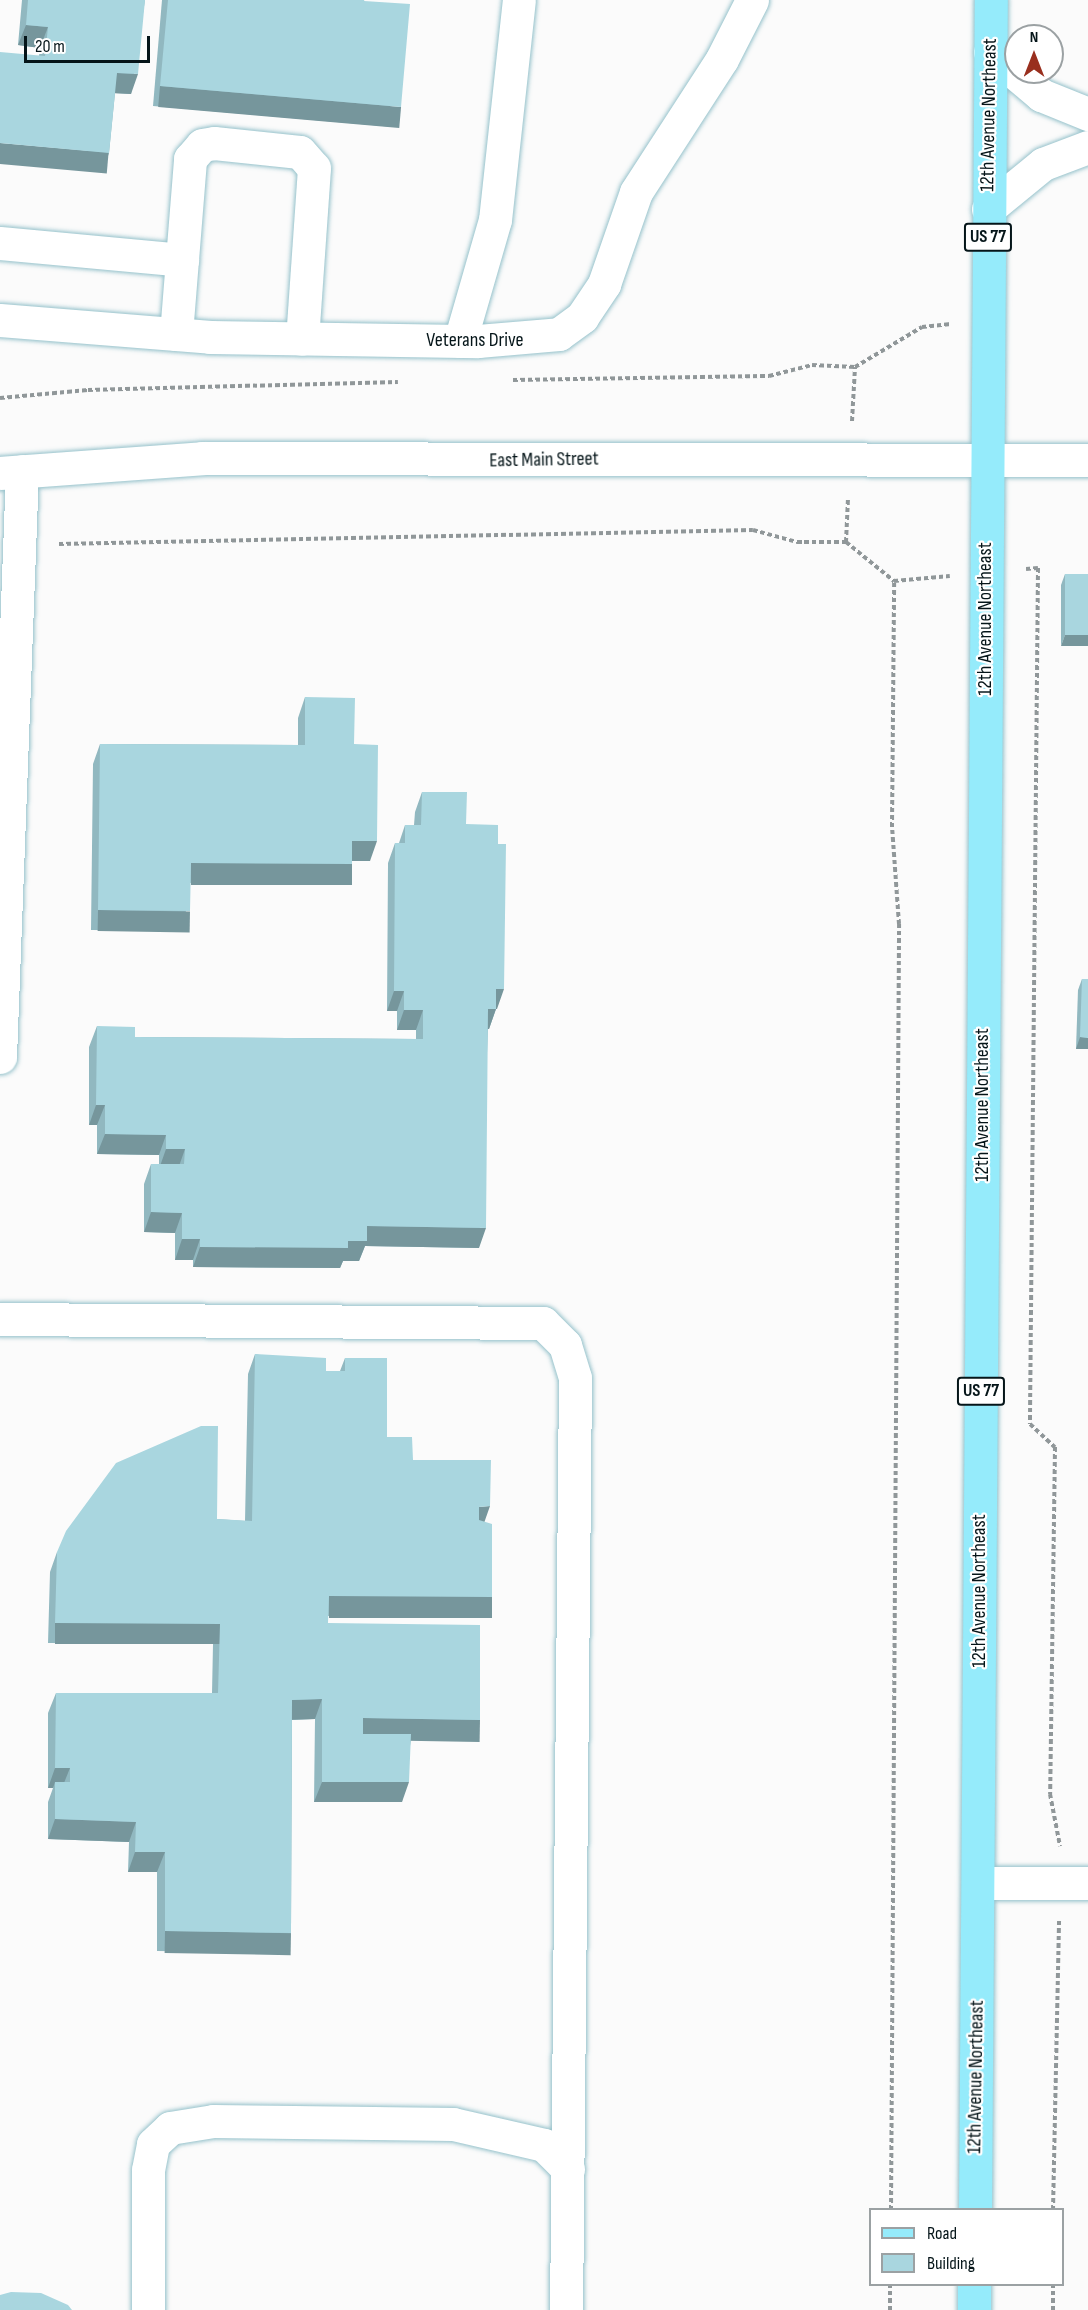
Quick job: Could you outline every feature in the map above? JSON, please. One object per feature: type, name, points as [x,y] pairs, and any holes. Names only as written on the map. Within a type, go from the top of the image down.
[{"type":"main road","name":"12th Avenue Northeast","points":[[975,2208],[990,0]]},
{"type":"main road","points":[[974,2286],[974,2310]]},
{"type":"street","points":[[460,341],[495,220],[519,0]]},
{"type":"street","name":"Veterans Drive","points":[[0,320],[176,334],[302,339],[460,341],[533,339],[560,334],[582,318],[604,284],[636,192],[722,60],[752,0]]},
{"type":"street","points":[[990,52],[1041,95],[1088,114]]},
{"type":"street","points":[[176,334],[194,152],[214,143],[300,152],[314,168],[302,339]]},
{"type":"street","points":[[988,208],[1044,164],[1088,147]]},
{"type":"street","points":[[0,243],[182,260]]},
{"type":"street","name":"East Main Street","points":[[11,472],[202,458],[1088,460]]},
{"type":"street","points":[[0,1057],[21,545],[11,472]]},
{"type":"street","points":[[0,1319],[543,1323],[565,1345],[575,1378],[566,2310]]},
{"type":"street","points":[[978,1883],[1073,1883]]},
{"type":"street","points":[[148,2310],[148,2170],[153,2144],[170,2128],[213,2121],[453,2124],[544,2145],[568,2169]]},
{"type":"path","points":[[21,545],[753,531],[797,542],[846,542],[894,581],[1038,568],[1030,1424],[1055,1447],[1050,1794],[1073,1883],[1053,2208]]},
{"type":"path","points":[[891,2208],[899,948],[892,827],[894,581]]},
{"type":"path","points":[[890,2286],[890,2310]]},
{"type":"path","points":[[1053,2286],[1053,2310]]},
{"type":"building","points":[[28,0],[145,0],[138,74],[117,73],[109,153],[0,143],[0,52],[45,56],[48,27],[26,25]]},
{"type":"building","points":[[168,0],[364,0],[410,4],[401,107],[160,86]]},
{"type":"building","points":[[1065,574],[1088,574],[1088,635],[1065,635]]},
{"type":"building","points":[[305,697],[355,698],[354,744],[378,745],[377,841],[352,841],[352,864],[191,863],[190,911],[98,910],[100,744],[305,745]]},
{"type":"building","points":[[422,792],[467,792],[466,824],[498,825],[498,844],[506,844],[504,989],[496,989],[496,1009],[488,1009],[486,1228],[367,1226],[367,1241],[348,1241],[348,1248],[200,1247],[200,1239],[182,1239],[182,1213],[151,1212],[151,1164],[184,1164],[185,1149],[166,1149],[166,1135],[105,1134],[105,1105],[96,1105],[97,1026],[135,1027],[135,1037],[423,1039],[423,1010],[404,1010],[404,991],[394,991],[395,843],[405,843],[405,825],[421,825]]},
{"type":"building","points":[[1082,979],[1088,979],[1088,1038],[1080,1037]]},
{"type":"building","points":[[255,1354],[326,1358],[326,1371],[345,1371],[345,1358],[387,1358],[387,1437],[412,1437],[413,1460],[491,1460],[490,1506],[479,1507],[479,1520],[492,1524],[492,1597],[329,1596],[328,1623],[480,1625],[480,1720],[363,1718],[363,1734],[411,1734],[409,1782],[322,1782],[322,1699],[292,1700],[291,1933],[165,1931],[165,1852],[135,1852],[136,1822],[55,1819],[55,1782],[70,1782],[70,1768],[55,1768],[56,1693],[218,1693],[220,1624],[55,1623],[57,1552],[66,1531],[116,1463],[201,1426],[218,1426],[217,1519],[252,1521]]},
{"type":"building","points":[[11,2292],[41,2293],[68,2305],[72,2310],[0,2310],[0,2295]]}]
